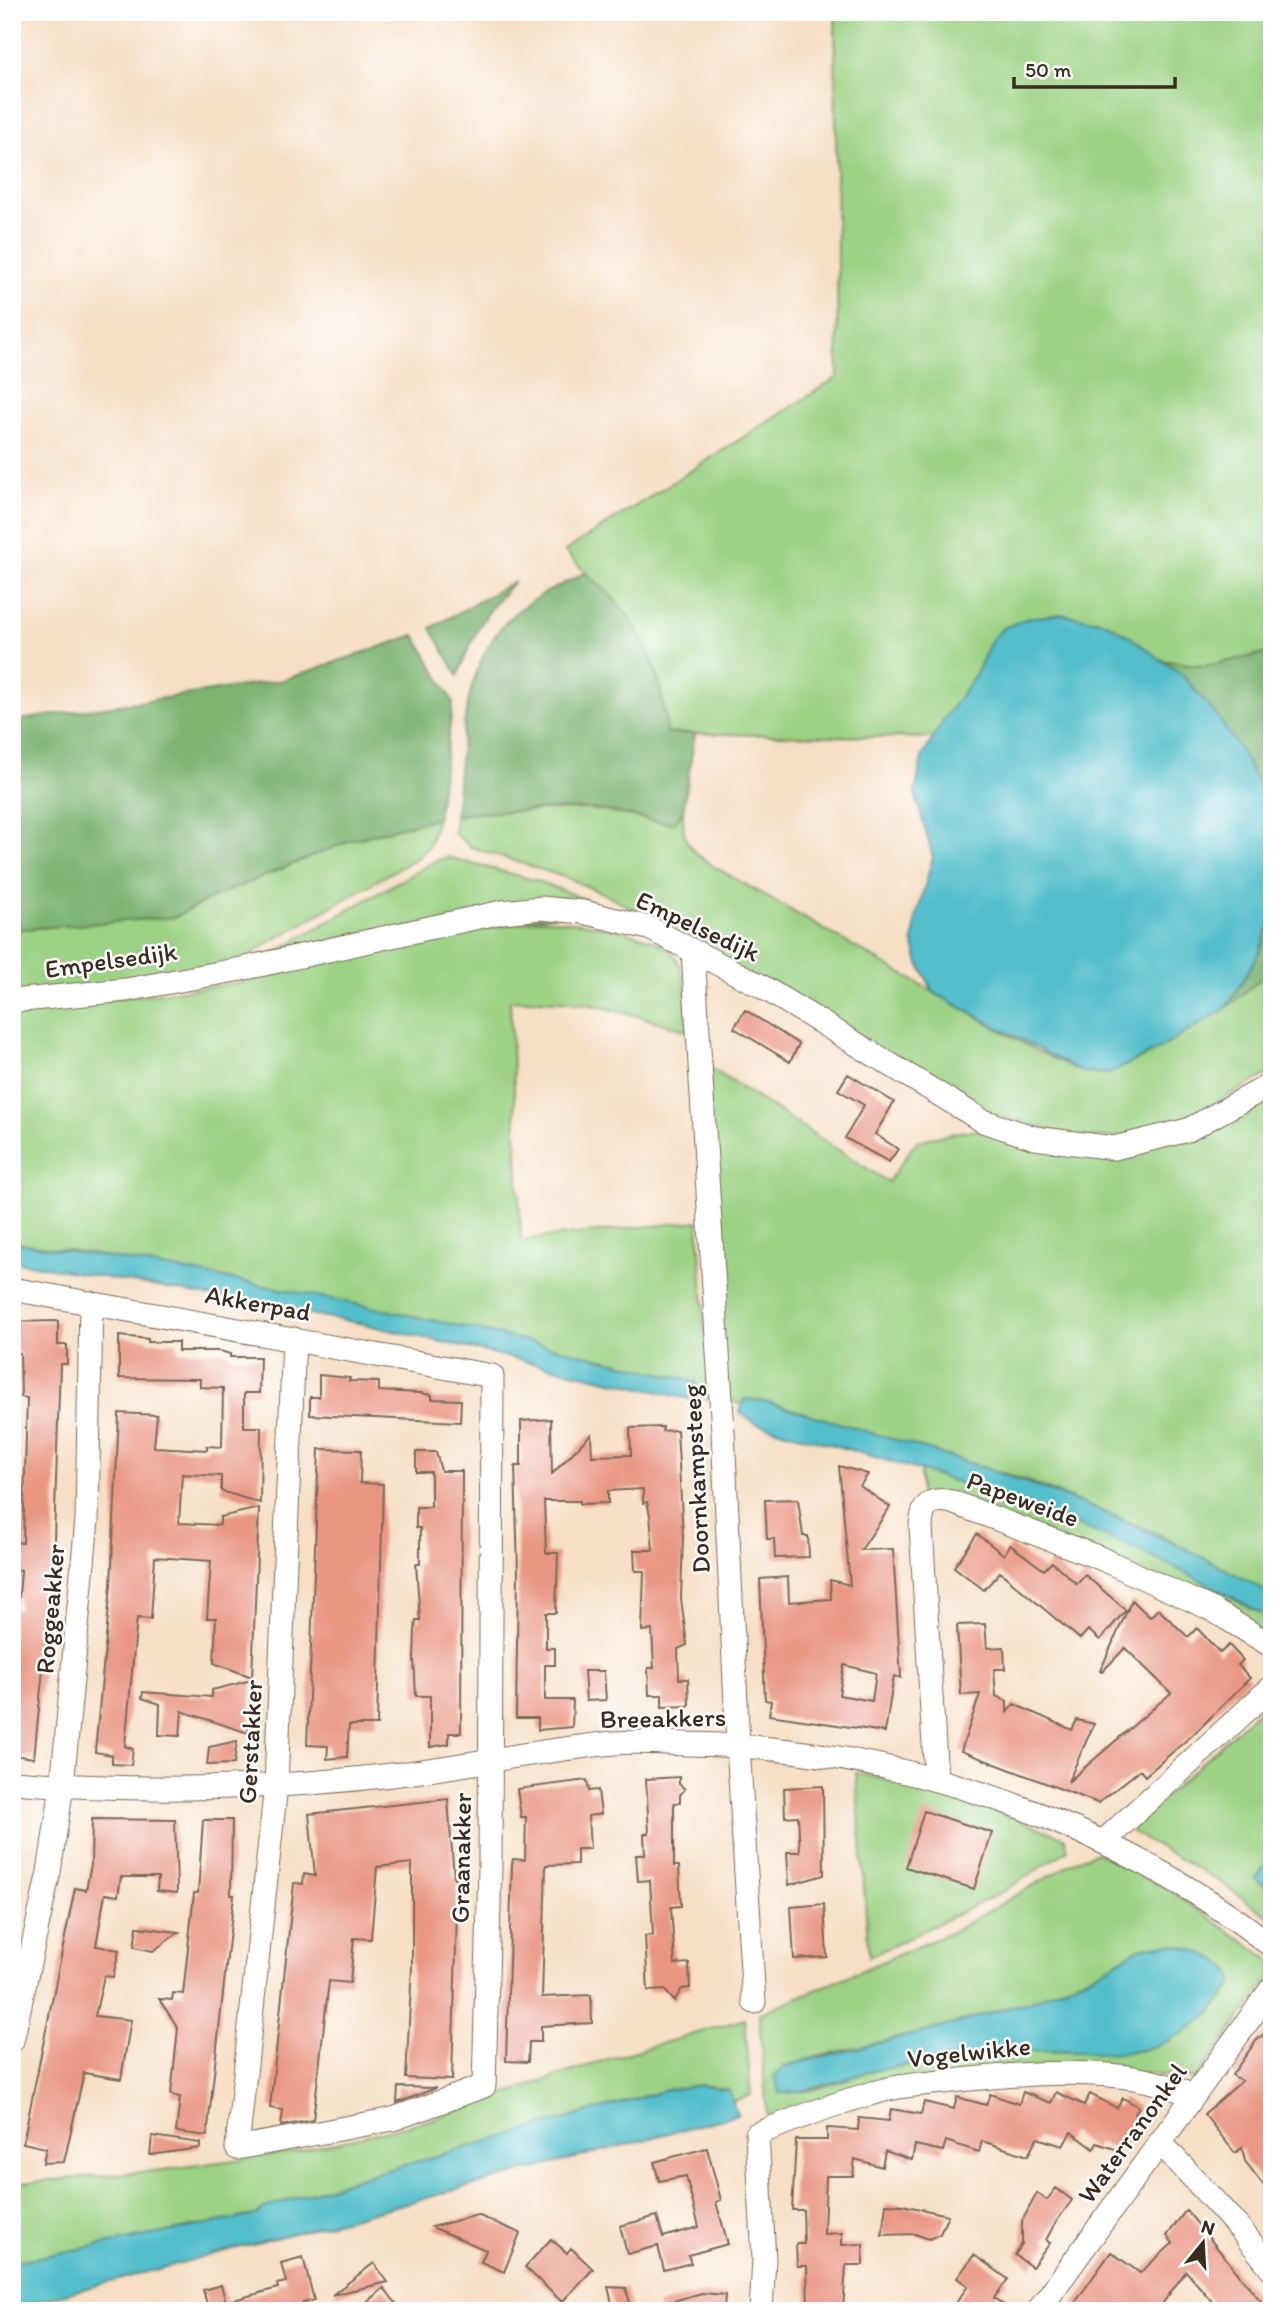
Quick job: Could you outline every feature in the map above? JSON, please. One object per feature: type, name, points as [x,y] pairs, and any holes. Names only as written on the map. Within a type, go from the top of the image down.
[{"type":"street","name":"Empelsedijk","points":[[12,1001],[126,990],[241,969],[502,912],[541,908],[631,921],[761,986],[983,1121],[1035,1138],[1114,1148],[1188,1130],[1272,1084]]},
{"type":"street","name":"Doornkampsteeg","points":[[693,952],[723,1432],[754,2002]]},
{"type":"street","name":"Akkerpad","points":[[12,1289],[492,1376]]},
{"type":"street","name":"Roggeakker","points":[[12,2041],[49,1872],[90,1588],[87,1520],[91,1303]]},
{"type":"street","name":"Gerstakker","points":[[237,2148],[276,1786],[274,1601],[294,1339]]},
{"type":"street","name":"Graanakker","points":[[237,2148],[393,2119],[484,2086],[491,1759],[492,1376]]},
{"type":"street","name":"Papeweide","points":[[936,1779],[921,1527],[922,1513],[929,1502],[938,1499],[951,1502],[1100,1558],[1211,1609],[1272,1646]]},
{"type":"street","points":[[1103,1842],[1272,1687]]},
{"type":"street","name":"Breeakkers","points":[[12,1782],[185,1789],[276,1786],[394,1774],[616,1743],[738,1745],[842,1759],[936,1779],[1103,1842],[1175,1881],[1272,1946]]},
{"type":"street","name":"Waterranonkel","points":[[1038,2311],[1272,1988]]},
{"type":"street","name":"Vogelwikke","points":[[761,2311],[764,2260],[757,2134],[816,2111],[887,2089],[1044,2071],[1163,2085],[1192,2096]]},
{"type":"street","points":[[1160,2142],[1240,2228],[1272,2269]]},
{"type":"green space","points":[[835,12],[1272,12],[1272,652],[1216,666],[1186,667],[1160,659],[1105,622],[992,639],[977,672],[934,738],[667,733],[657,672],[637,630],[565,551],[838,377]]},
{"type":"green space","points":[[585,573],[621,606],[645,644],[660,686],[667,733],[695,734],[683,810],[675,823],[590,809],[470,813],[455,816],[467,708],[483,656],[497,633],[515,613],[540,596]]},
{"type":"green space","points":[[515,581],[480,625],[458,676],[431,628]]},
{"type":"green space","points":[[415,635],[453,702],[437,818],[351,840],[211,898],[175,917],[12,930],[12,721],[283,680]]},
{"type":"green space","points":[[1272,652],[1272,827],[1254,780],[1229,735],[1198,694],[1161,660],[1204,666]]},
{"type":"green space","points":[[588,809],[675,823],[683,810],[688,843],[713,866],[1037,1051],[1082,1072],[1109,1074],[1157,1050],[1226,1008],[1272,969],[1272,1072],[1182,1121],[1114,1138],[1075,1137],[992,1114],[613,898],[570,879],[471,847],[454,833],[455,816],[469,813]]},
{"type":"green space","points":[[437,818],[429,846],[418,857],[265,945],[243,962],[149,981],[12,994],[12,930],[175,917],[211,898],[351,840]]},
{"type":"green space","points":[[447,857],[538,881],[608,908],[273,953],[433,862]]},
{"type":"green space","points":[[1272,918],[1272,969],[1226,1008],[1259,953]]},
{"type":"green space","points":[[541,919],[630,933],[648,938],[672,952],[684,979],[688,1031],[579,1003],[510,1001],[521,1240],[698,1221],[710,1400],[695,1396],[697,1392],[88,1253],[12,1242],[12,1012],[246,982],[349,955]]},
{"type":"green space","points":[[703,1063],[888,1182],[917,1141],[964,1131],[992,1130],[1056,1150],[1217,1127],[1272,1096],[1272,1595],[1161,1535],[1022,1479],[764,1401],[746,1399],[741,1404],[723,1399]]},
{"type":"green space","points":[[920,1469],[1011,1499],[1145,1553],[1272,1620],[1272,1636],[920,1500]]},
{"type":"green space","points":[[1272,1698],[1272,1857],[1255,1879],[1272,1890],[1272,1919],[1217,1880],[1132,1832],[1133,1826]]},
{"type":"green space","points":[[856,1773],[936,1793],[1014,1818],[1065,1838],[1068,1850],[1001,1893],[869,1957]]},
{"type":"green space","points":[[1098,1853],[1168,1889],[1272,1961],[1272,1975],[1196,2079],[1063,2065],[774,2121],[767,2115],[759,2014],[952,1932],[1081,1858]],"holes":[[[1170,1944],[1193,1949],[1221,1965],[1212,2012],[1164,2042],[1145,2049],[1104,2052],[1026,2051],[971,2056],[875,2070],[809,2091],[780,2093],[804,2060],[940,2028],[1034,2000],[1102,1970],[1143,1947]]]},
{"type":"green space","points":[[745,2019],[751,2095],[733,2101],[729,2090],[702,2085],[667,2090],[342,2183],[270,2206],[255,2215],[12,2262],[12,2184],[162,2170],[294,2152],[426,2121],[602,2061]]},
{"type":"water","points":[[1061,614],[1105,622],[1129,636],[1183,676],[1217,716],[1241,752],[1260,787],[1272,827],[1272,919],[1259,953],[1226,1008],[1157,1050],[1109,1074],[1082,1072],[934,993],[919,964],[913,942],[916,918],[933,857],[915,794],[922,757],[977,672],[992,639],[1003,628],[1028,618]]},
{"type":"water","points":[[12,1242],[270,1287],[526,1341],[696,1382],[694,1400],[359,1323],[12,1261]]},
{"type":"water","points":[[745,1399],[764,1401],[897,1440],[1087,1505],[1211,1561],[1272,1595],[1272,1620],[1149,1555],[1085,1528],[954,1481],[754,1423],[740,1412]]},
{"type":"water","points":[[1272,1857],[1272,1890],[1255,1879]]},
{"type":"water","points":[[1170,1944],[1218,1961],[1231,1974],[1233,1983],[1207,2015],[1184,2032],[1158,2045],[1124,2053],[1037,2051],[921,2062],[780,2093],[774,2076],[785,2066],[940,2028],[1034,2000],[1102,1970],[1143,1947]]},
{"type":"water","points":[[702,2085],[729,2090],[737,2115],[12,2308],[12,2262],[255,2215],[270,2206],[342,2183],[667,2090]]},
{"type":"building","points":[[745,1010],[799,1044],[790,1062],[734,1028]]},
{"type":"building","points":[[848,1074],[894,1102],[875,1134],[898,1149],[889,1162],[845,1138],[864,1105],[838,1090]]},
{"type":"building","points":[[58,1321],[58,1345],[67,1345],[67,1364],[60,1364],[53,1569],[34,1758],[12,1755],[12,1610],[18,1610],[21,1570],[12,1569],[12,1566],[16,1542],[23,1543],[27,1398],[21,1397],[20,1353],[12,1353],[12,1322]]},
{"type":"building","points":[[119,1336],[148,1339],[148,1342],[178,1342],[178,1351],[220,1351],[230,1354],[230,1357],[260,1357],[259,1393],[244,1393],[244,1427],[261,1427],[260,1503],[221,1491],[221,1476],[182,1474],[179,1523],[220,1525],[220,1517],[259,1508],[252,1677],[214,1663],[216,1618],[207,1618],[211,1561],[155,1557],[151,1619],[137,1618],[125,1746],[133,1749],[131,1765],[112,1764],[112,1755],[95,1752],[111,1585],[119,1413],[157,1415],[154,1447],[207,1450],[207,1446],[222,1447],[223,1388],[200,1387],[200,1379],[119,1378]]},
{"type":"building","points":[[319,1375],[350,1378],[349,1381],[379,1382],[379,1391],[421,1393],[432,1395],[432,1399],[461,1400],[460,1422],[310,1415],[310,1397],[319,1397]]},
{"type":"building","points":[[551,1419],[552,1474],[591,1434],[592,1456],[631,1455],[630,1428],[663,1427],[662,1431],[677,1430],[683,1536],[681,1598],[687,1645],[678,1649],[679,1679],[688,1679],[689,1706],[662,1707],[662,1695],[649,1695],[648,1668],[654,1668],[652,1630],[642,1631],[644,1571],[635,1571],[634,1550],[653,1550],[650,1515],[647,1502],[643,1503],[643,1489],[608,1491],[608,1503],[544,1501],[546,1553],[558,1553],[556,1613],[546,1613],[546,1648],[555,1648],[555,1665],[545,1665],[545,1700],[573,1700],[572,1727],[538,1730],[538,1718],[516,1718],[518,1572],[515,1466],[521,1466],[521,1421]]},
{"type":"building","points":[[319,1449],[361,1450],[360,1483],[383,1484],[377,1725],[349,1725],[347,1757],[327,1759],[328,1746],[307,1745]]},
{"type":"building","points":[[416,1452],[436,1452],[441,1471],[462,1471],[461,1733],[449,1733],[449,1744],[430,1747],[430,1696],[416,1696],[414,1658],[416,1620],[420,1620],[416,1564],[420,1564],[420,1528],[416,1528],[416,1507],[431,1507],[431,1472],[416,1472]]},
{"type":"building","points":[[839,1466],[868,1474],[860,1486],[890,1507],[861,1550],[893,1549],[901,1678],[894,1676],[885,1732],[769,1715],[771,1701],[765,1700],[760,1579],[788,1577],[789,1602],[831,1599],[830,1580],[850,1585]],"holes":[[[844,1665],[876,1673],[872,1701],[839,1695]]]},
{"type":"building","points":[[798,1499],[803,1536],[808,1536],[809,1557],[775,1558],[774,1539],[767,1539],[765,1500]]},
{"type":"building","points":[[977,1534],[1004,1555],[1010,1545],[1044,1570],[1052,1562],[1077,1584],[1085,1575],[1126,1610],[1100,1640],[1088,1630],[1080,1639],[1000,1572],[984,1590],[954,1567]]},
{"type":"building","points":[[1132,1600],[1150,1617],[1158,1609],[1188,1637],[1197,1628],[1220,1653],[1229,1645],[1243,1660],[1238,1665],[1250,1678],[1198,1730],[1145,1776],[1140,1770],[1098,1803],[961,1751],[980,1694],[961,1695],[957,1625],[985,1624],[987,1648],[1004,1647],[1005,1669],[994,1669],[996,1696],[1007,1701],[1007,1712],[1014,1704],[1072,1730],[1077,1720],[1094,1724],[1068,1782],[1171,1693],[1125,1648],[1100,1671]]},
{"type":"building","points":[[584,1671],[604,1671],[606,1700],[586,1701]]},
{"type":"building","points":[[252,1680],[248,1733],[182,1711],[180,1736],[159,1735],[160,1704],[142,1698],[143,1692],[212,1697],[212,1690]]},
{"type":"building","points":[[237,1741],[234,1764],[207,1765],[209,1747]]},
{"type":"building","points":[[679,1777],[679,1784],[685,1789],[680,1795],[680,1802],[674,1803],[674,1866],[679,1866],[681,1906],[671,1907],[675,1964],[689,1963],[690,1988],[682,1989],[674,2001],[665,1990],[648,1991],[645,1936],[653,1935],[650,1880],[638,1881],[636,1855],[645,1855],[644,1834],[649,1833],[646,1779]]},
{"type":"building","points":[[587,1780],[589,1791],[598,1790],[601,1814],[588,1816],[590,1849],[577,1849],[577,1864],[546,1865],[542,1997],[591,1995],[592,2023],[541,2026],[541,2042],[529,2042],[528,2062],[506,2061],[512,1865],[513,1859],[525,1860],[526,1817],[521,1817],[517,1789]]},
{"type":"building","points":[[823,1786],[824,1875],[789,1885],[787,1852],[800,1852],[798,1816],[785,1817],[784,1788]]},
{"type":"building","points":[[448,1799],[454,1878],[458,1878],[452,2080],[406,2078],[412,1967],[412,1863],[377,1867],[371,1939],[354,1938],[350,1983],[329,1981],[313,2120],[281,2126],[283,2110],[270,2108],[294,1883],[303,1884],[304,1874],[315,1876],[309,1814]]},
{"type":"building","points":[[924,1811],[992,1833],[974,1889],[906,1867]]},
{"type":"building","points":[[92,1819],[175,1820],[177,1893],[157,1891],[158,1877],[121,1877],[118,1896],[105,1894],[96,1946],[119,1950],[113,1977],[104,1976],[95,2016],[131,2020],[121,2079],[84,2073],[64,2162],[43,2163],[46,2148],[23,2143],[75,1888],[86,1890],[91,1865]]},
{"type":"building","points":[[203,1820],[232,1820],[231,1895],[234,1895],[207,2136],[176,2132],[180,2097],[171,2095],[178,2028],[159,1999],[172,2000],[173,1993],[183,1994],[194,1893],[198,1893]]},
{"type":"building","points":[[824,1904],[827,1957],[794,1959],[791,1907]]},
{"type":"building","points":[[137,1927],[179,1932],[153,1951],[134,1947]]},
{"type":"building","points":[[1272,2027],[1272,2196],[1245,2161],[1242,2148],[1235,2153],[1204,2114],[1242,2081],[1232,2075],[1256,2041]]},
{"type":"building","points":[[398,2087],[436,2088],[397,2103]]},
{"type":"building","points":[[1023,2092],[1051,2103],[1056,2092],[1084,2105],[1090,2094],[1117,2108],[1123,2098],[1139,2107],[1135,2114],[1141,2118],[1121,2151],[1097,2143],[1094,2149],[1071,2132],[1063,2146],[1037,2138],[1028,2156],[982,2141],[979,2152],[946,2141],[943,2151],[915,2145],[912,2160],[885,2151],[882,2167],[855,2159],[853,2176],[826,2176],[824,2234],[842,2233],[842,2245],[863,2244],[863,2265],[846,2265],[843,2311],[808,2311],[807,2266],[797,2266],[796,2244],[804,2244],[803,2210],[792,2210],[796,2140],[827,2140],[827,2128],[858,2130],[859,2118],[889,2121],[891,2109],[921,2114],[924,2102],[954,2109],[957,2097],[986,2105],[990,2094],[1019,2104]]},
{"type":"building","points":[[152,2136],[200,2143],[200,2148],[150,2155]]},
{"type":"building","points":[[707,2148],[721,2200],[716,2202],[728,2244],[688,2255],[691,2263],[664,2270],[658,2246],[627,2254],[620,2226],[657,2216],[663,2237],[699,2227],[686,2176],[659,2181],[654,2162]]},
{"type":"building","points":[[1056,2188],[1072,2200],[1046,2240],[1050,2243],[1032,2267],[1015,2255],[1022,2244],[1022,2221],[1037,2193],[1047,2200]]},
{"type":"building","points":[[886,2204],[948,2215],[940,2234],[929,2239],[915,2234],[882,2235]]},
{"type":"building","points":[[1186,2210],[1269,2311],[1220,2311],[1186,2271],[1157,2311],[1069,2311],[1111,2252],[1140,2273],[1173,2243],[1167,2236]]},
{"type":"building","points":[[477,2215],[520,2233],[504,2272],[481,2262],[486,2250],[432,2227]]},
{"type":"building","points":[[551,2239],[567,2253],[571,2248],[593,2269],[562,2302],[525,2267]]},
{"type":"building","points":[[974,2255],[1008,2279],[994,2298],[1012,2311],[967,2311],[956,2303],[968,2286],[957,2278]]},
{"type":"building","points":[[303,2257],[314,2300],[303,2303],[305,2311],[209,2311],[203,2290],[221,2285],[226,2302],[278,2288],[277,2284],[286,2282],[281,2263]]},
{"type":"building","points":[[374,2263],[388,2282],[332,2295]]},
{"type":"building","points":[[608,2287],[626,2288],[632,2311],[614,2311]]},
{"type":"building","points":[[384,2288],[402,2311],[355,2311]]},
{"type":"building","points":[[702,2293],[725,2295],[724,2311],[659,2311],[658,2305]]}]
